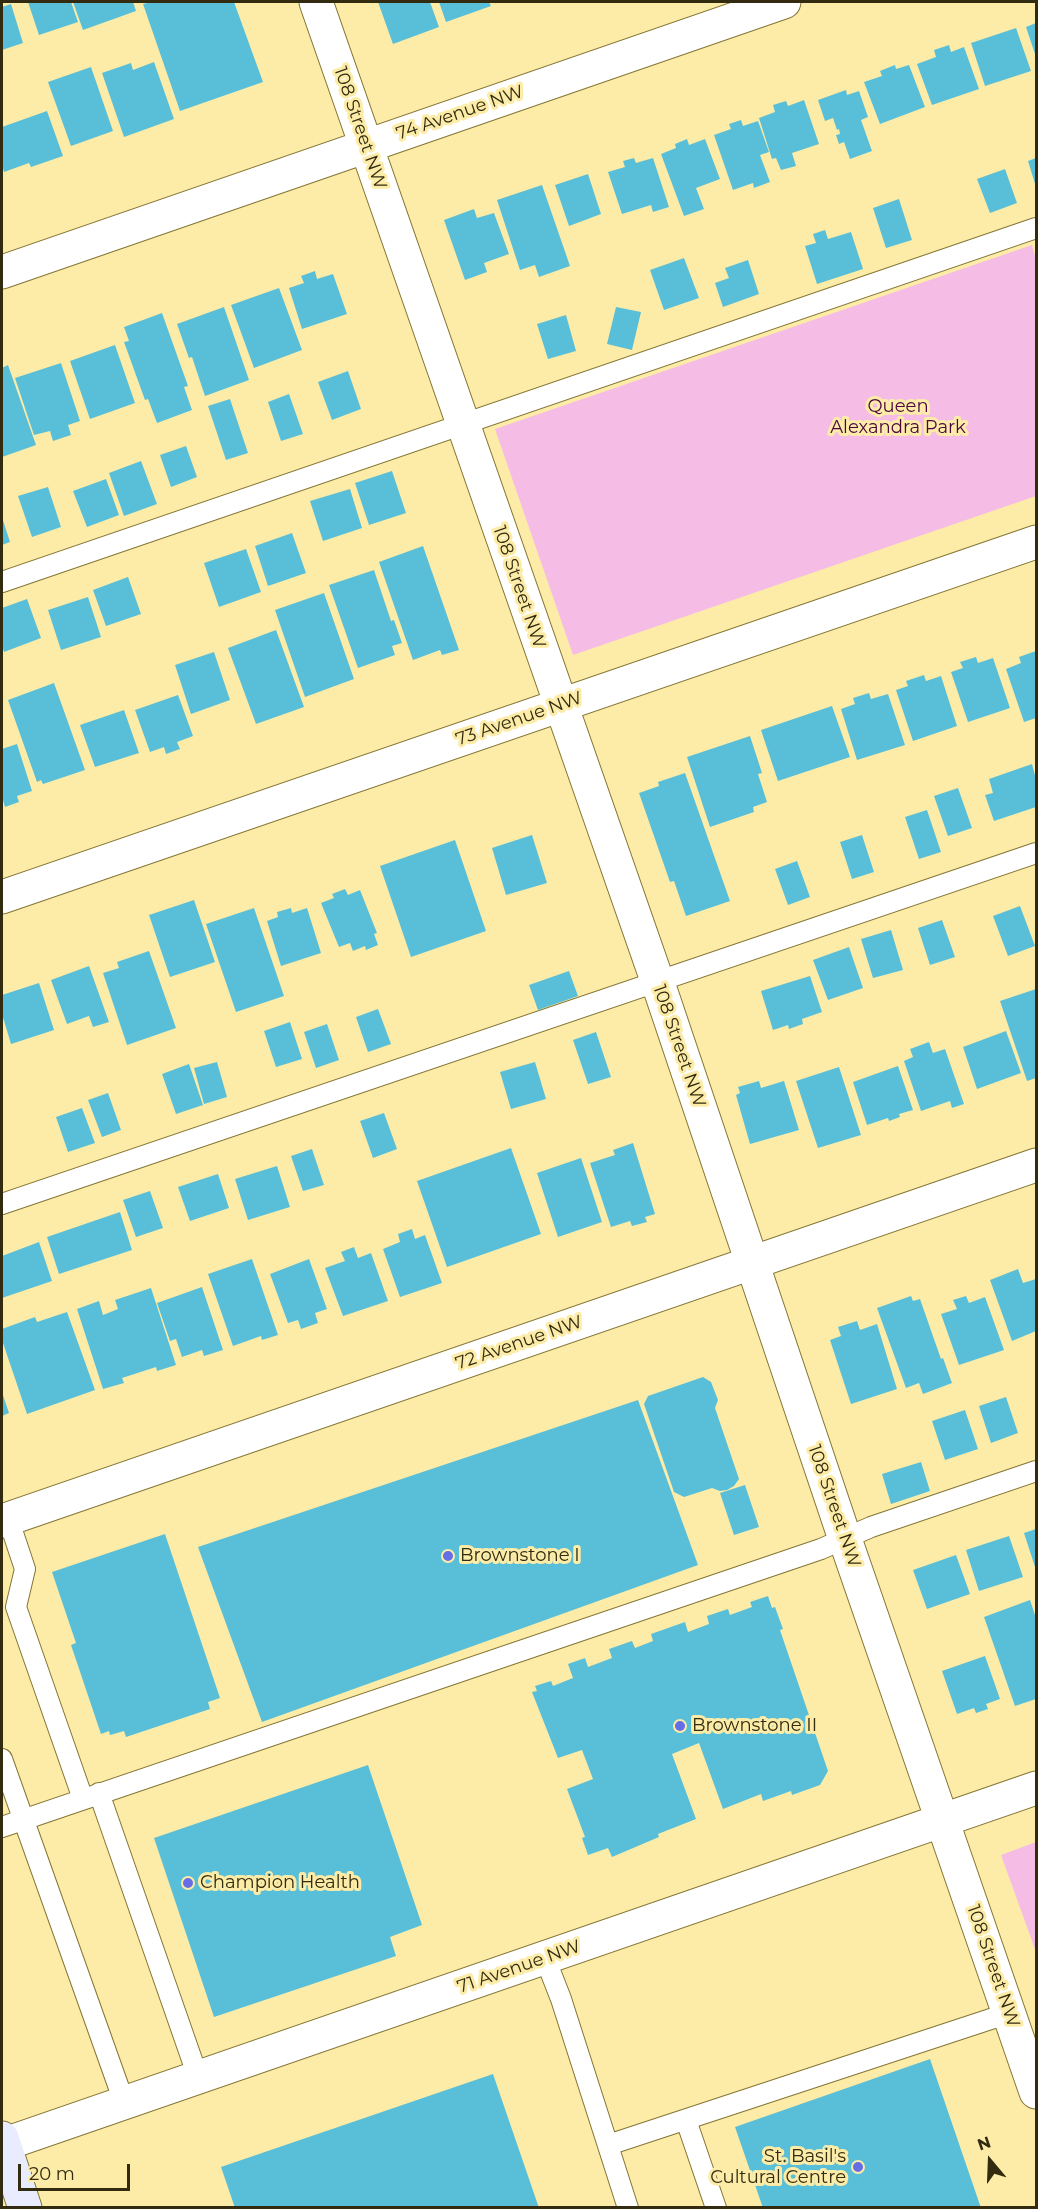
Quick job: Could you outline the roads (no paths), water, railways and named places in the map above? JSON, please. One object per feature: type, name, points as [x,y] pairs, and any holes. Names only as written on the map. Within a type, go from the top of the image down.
[{"type":"main road","points":[[2,2142],[25,2208]]},
{"type":"street","name":"108 Street NW","points":[[316,2],[658,983],[845,1539],[1036,2092]]},
{"type":"street","name":"74 Avenue NW","points":[[2,272],[784,2]]},
{"type":"street","name":"73 Avenue NW","points":[[2,897],[1036,542]]},
{"type":"street","name":"72 Avenue NW","points":[[5,1520],[1036,1165]]},
{"type":"street","name":"71 Avenue NW","points":[[2,2142],[124,2103],[1036,1788]]},
{"type":"lane","points":[[2,582],[1036,228]]},
{"type":"lane","points":[[2,1204],[1036,853]]},
{"type":"lane","points":[[2,1827],[821,1549],[871,1527],[1036,1471]]},
{"type":"lane","points":[[5,1520],[25,1569],[9,1609],[91,1796],[198,2077]]},
{"type":"lane","points":[[2,1759],[124,2103]]},
{"type":"lane","points":[[545,1958],[561,1999],[628,2208]]},
{"type":"lane","points":[[608,2145],[1009,2013]]},
{"type":"lane","points":[[686,2120],[716,2208]]},
{"type":"place","name":"Brownstone I","points":[[448,1556]]},
{"type":"place","name":"Brownstone II","points":[[680,1726]]},
{"type":"place","name":"Champion Health","points":[[188,1883]]},
{"type":"place","name":"St. Basil's Cultural Centre","points":[[858,2167]]},
{"type":"park label","name":"Queen Alexandra Park","points":[[898,417]]}]
